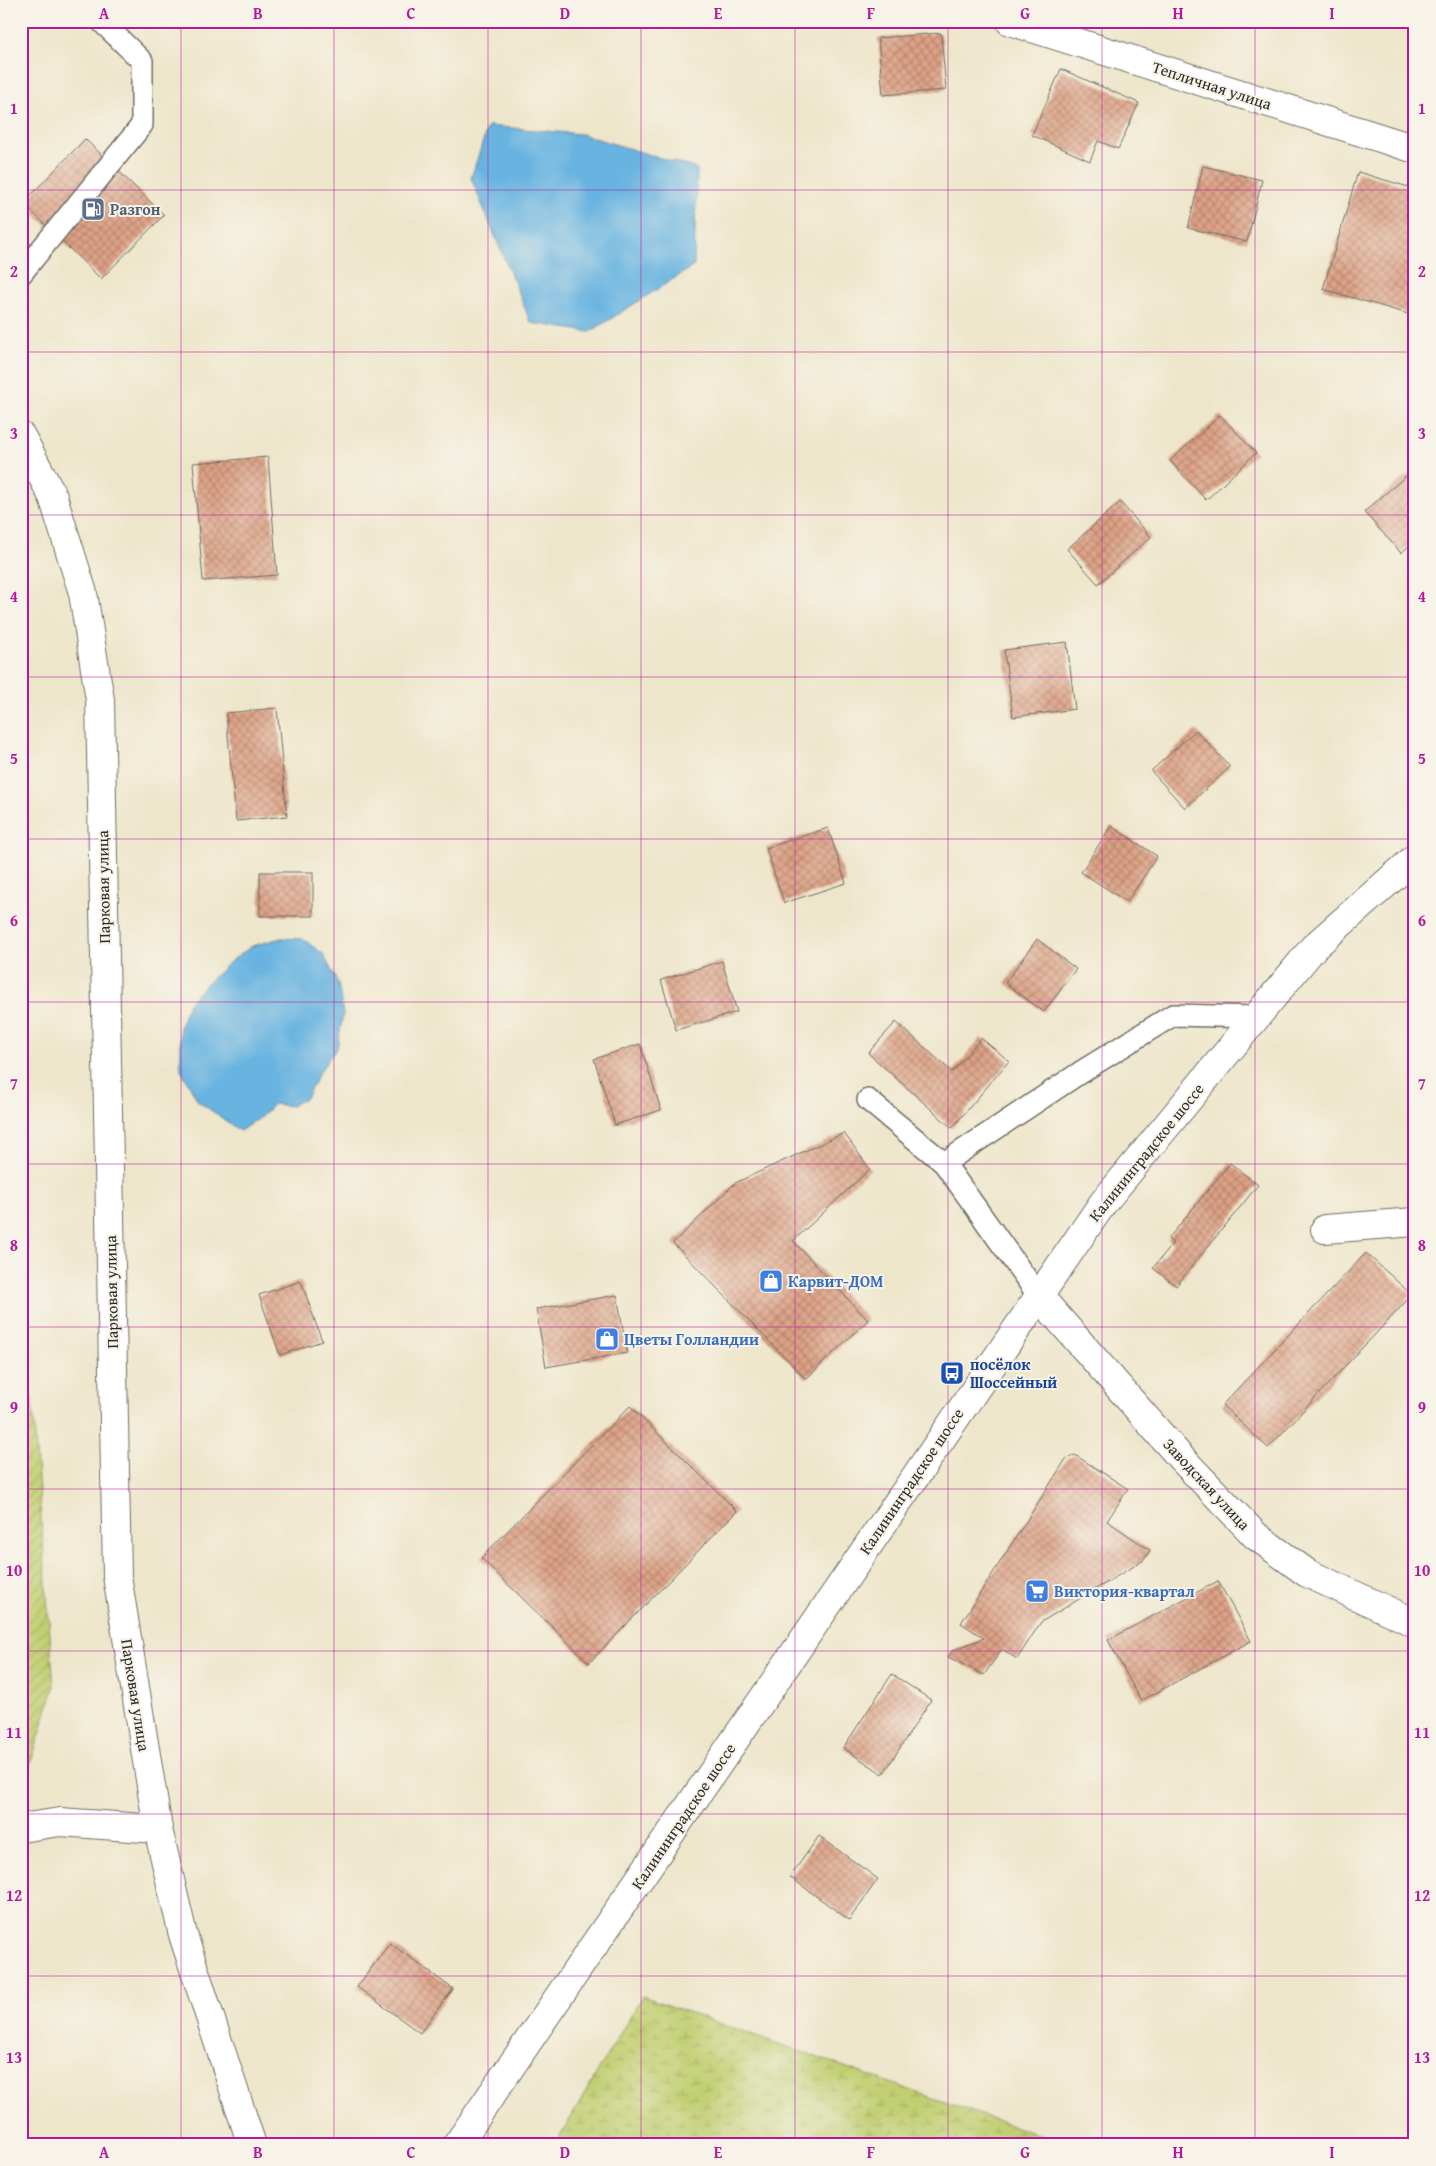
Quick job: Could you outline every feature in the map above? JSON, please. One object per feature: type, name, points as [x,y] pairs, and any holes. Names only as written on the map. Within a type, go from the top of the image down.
[{"type":"main road","name":"Тепличная улица","points":[[1010,21],[1415,149]]},
{"type":"main road","name":"Парковая улица","points":[[21,436],[53,497],[83,593],[100,700],[116,1576],[158,1829],[183,1935],[252,2145]]},
{"type":"main road","name":"Калининградское шоссе","points":[[457,2145],[1038,1295],[1103,1203],[1314,947],[1415,858]]},
{"type":"main road","points":[[1325,1229],[1415,1222]]},
{"type":"main road","name":"Заводская улица","points":[[1038,1295],[1181,1458],[1256,1536],[1307,1573],[1415,1623]]},
{"type":"main road","points":[[21,1828],[60,1822],[158,1829]]},
{"type":"lane","points":[[22,270],[142,125],[142,61],[101,21]]},
{"type":"lane","points":[[944,1163],[1081,1072],[1172,1015],[1256,1017]]},
{"type":"lane","points":[[868,1100],[944,1163],[1038,1295]]},
{"type":"green space","points":[[21,1256],[54,1688],[21,1795]]},
{"type":"green space","points":[[642,1996],[1067,2145],[555,2145]]},
{"type":"water","points":[[488,126],[581,134],[697,169],[694,266],[590,332],[531,323],[471,178]]},
{"type":"water","points":[[281,938],[303,939],[323,954],[338,983],[343,1014],[337,1048],[320,1071],[306,1098],[291,1106],[274,1104],[262,1116],[240,1131],[198,1101],[181,1070],[180,1026],[189,1003],[231,961],[252,946]]},
{"type":"building","points":[[941,33],[946,90],[883,95],[878,38]]},
{"type":"building","points":[[1061,69],[1139,103],[1118,149],[1098,141],[1090,161],[1032,135]]},
{"type":"building","name":"Разгон","points":[[85,139],[164,215],[101,279],[23,203]]},
{"type":"building","points":[[1203,166],[1262,180],[1247,242],[1188,228]]},
{"type":"building","points":[[1358,172],[1415,189],[1415,291],[1408,314],[1323,289]]},
{"type":"building","points":[[1220,415],[1256,453],[1206,500],[1170,461]]},
{"type":"building","points":[[268,457],[277,575],[203,581],[193,463]]},
{"type":"building","points":[[1415,468],[1415,541],[1401,553],[1364,512]]},
{"type":"building","points":[[1120,502],[1151,537],[1098,584],[1067,549]]},
{"type":"building","points":[[1067,642],[1075,709],[1013,717],[1004,650]]},
{"type":"building","points":[[277,708],[287,816],[236,821],[226,713]]},
{"type":"building","points":[[1196,730],[1230,767],[1185,808],[1151,771]]},
{"type":"building","points":[[1111,826],[1157,856],[1127,902],[1081,872]]},
{"type":"building","points":[[828,828],[846,883],[784,903],[766,848]]},
{"type":"building","points":[[260,872],[313,872],[313,916],[260,916]]},
{"type":"building","points":[[1037,939],[1076,969],[1044,1012],[1005,983]]},
{"type":"building","points":[[722,961],[737,1012],[676,1030],[661,980]]},
{"type":"building","points":[[896,1022],[952,1072],[981,1038],[1009,1061],[952,1128],[868,1053]]},
{"type":"building","points":[[640,1044],[661,1110],[615,1125],[594,1059]]},
{"type":"building","name":"Карвит-ДОМ","points":[[844,1133],[870,1169],[793,1241],[868,1320],[806,1379],[673,1243],[735,1183]]},
{"type":"building","points":[[1230,1163],[1258,1185],[1176,1286],[1153,1268],[1173,1243],[1168,1239]]},
{"type":"building","points":[[1366,1253],[1412,1295],[1268,1448],[1222,1405]]},
{"type":"building","points":[[301,1281],[322,1341],[280,1355],[259,1295]]},
{"type":"building","points":[[617,1295],[627,1353],[546,1367],[536,1309]]},
{"type":"building","points":[[630,1406],[737,1511],[589,1663],[481,1558]]},
{"type":"building","name":"Виктория-квартал","points":[[1075,1455],[1128,1489],[1107,1521],[1150,1550],[1144,1560],[1041,1622],[1017,1659],[1002,1649],[984,1675],[948,1657],[953,1650],[984,1638],[961,1623],[1066,1459]]},
{"type":"building","points":[[1218,1581],[1251,1641],[1141,1701],[1108,1640]]},
{"type":"building","points":[[892,1674],[931,1700],[883,1774],[843,1748]]},
{"type":"building","points":[[819,1836],[878,1879],[849,1920],[790,1877]]},
{"type":"building","points":[[390,1943],[453,1989],[420,2033],[357,1987]]},
{"type":"place","name":"Разгон","points":[[93,209]]},
{"type":"place","name":"Карвит-ДОМ","points":[[771,1281]]},
{"type":"place","name":"Цветы Голландии","points":[[607,1339]]},
{"type":"place","name":"посёлок Шоссейный","points":[[952,1373]]},
{"type":"place","name":"Виктория-квартал","points":[[1037,1591]]}]
